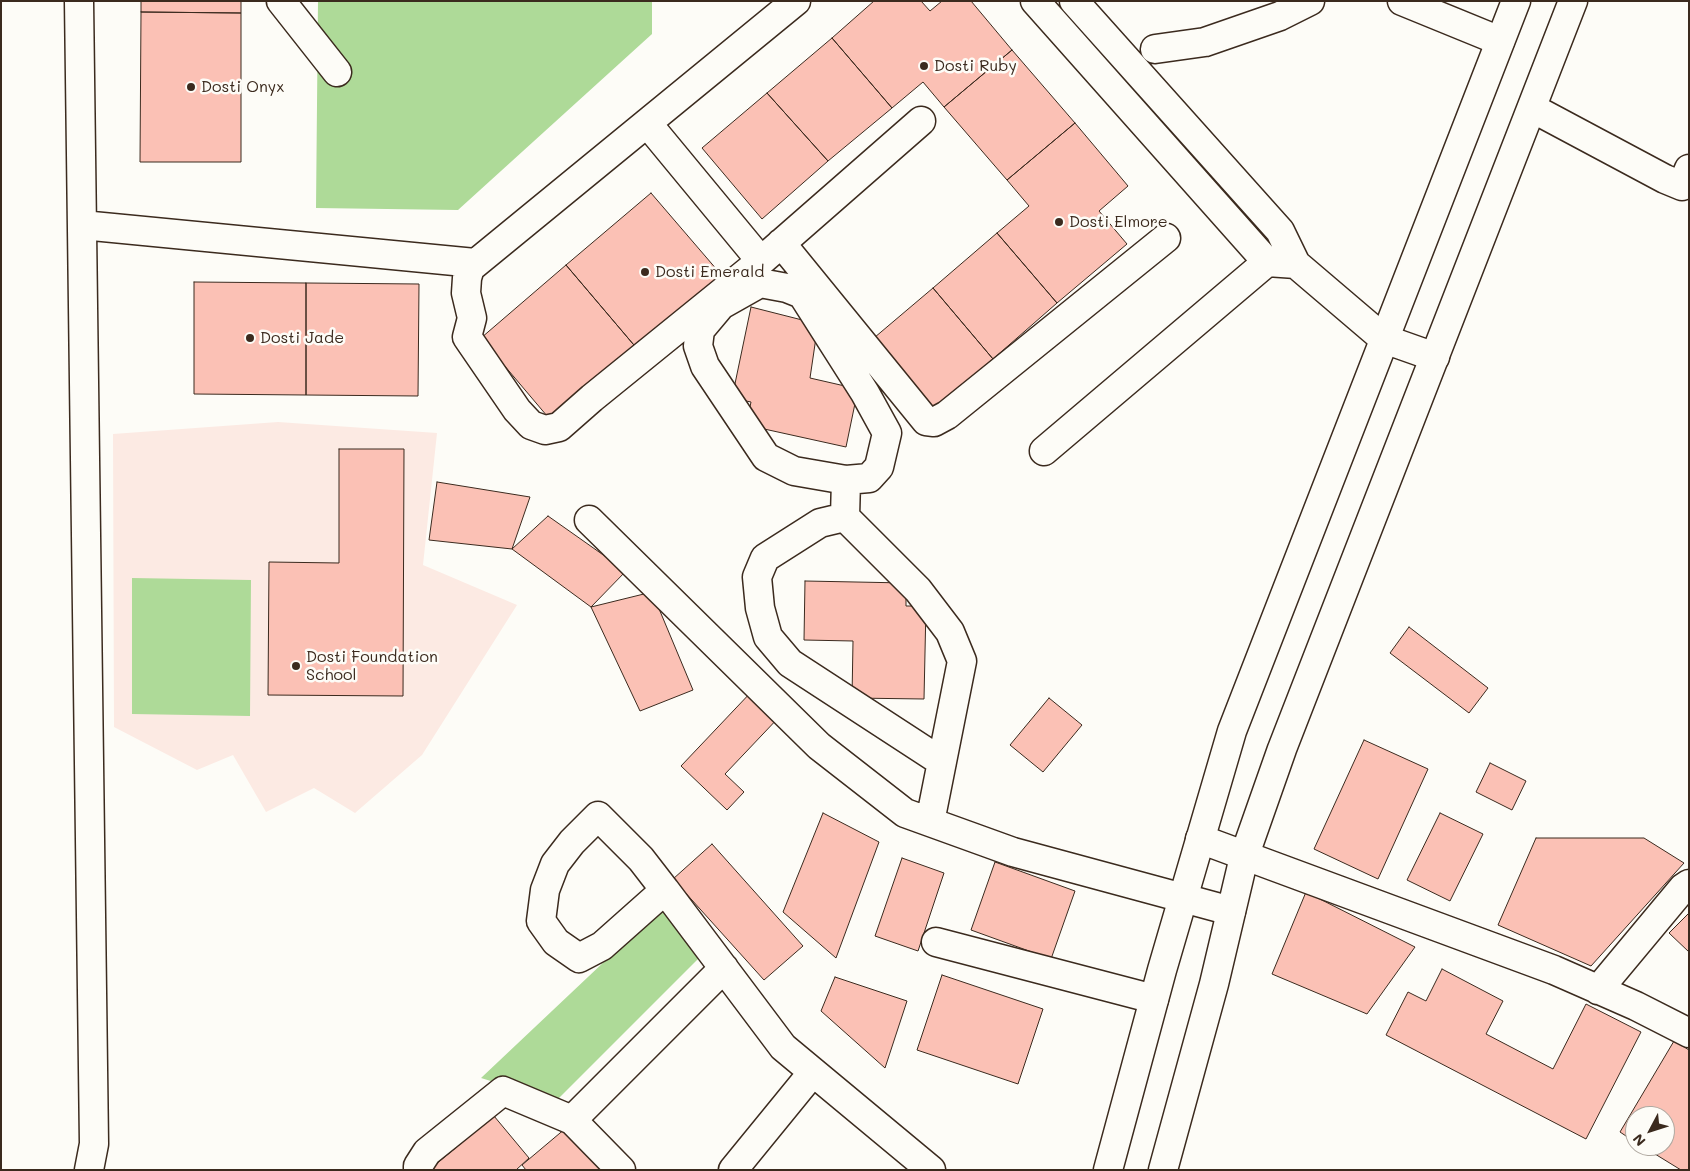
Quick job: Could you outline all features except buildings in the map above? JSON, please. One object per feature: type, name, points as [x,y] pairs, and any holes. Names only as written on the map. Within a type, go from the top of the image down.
[{"type":"main road","points":[[79,1],[94,1144],[89,1170]]},
{"type":"main road","points":[[281,1],[337,72]]},
{"type":"main road","points":[[796,1],[470,268],[466,293],[472,318],[467,337],[517,410],[532,425],[545,430],[559,427],[761,261],[921,121]]},
{"type":"main road","points":[[1035,1],[1267,262]]},
{"type":"main road","points":[[1074,1],[1280,232],[1296,264],[1384,339],[1435,357]]},
{"type":"main road","points":[[1155,49],[1205,42],[1280,16],[1310,1]]},
{"type":"main road","points":[[1402,1],[1500,41]]},
{"type":"main road","points":[[1108,1170],[1154,999],[1232,731],[1516,1]]},
{"type":"main road","points":[[1163,1170],[1244,857],[1282,750],[1573,1]]},
{"type":"main road","points":[[1532,108],[1665,179],[1687,185]]},
{"type":"main road","points":[[647,123],[761,261]]},
{"type":"main road","points":[[82,225],[475,263]]},
{"type":"main road","points":[[781,244],[926,421],[934,422],[947,415],[1166,238]]},
{"type":"main road","points":[[1044,451],[1267,262],[1296,264]]},
{"type":"main road","points":[[760,283],[787,288],[802,294],[865,393],[887,433],[879,467],[869,478],[846,480],[794,470],[766,457],[705,366],[698,346],[700,330],[721,305],[760,283]]},
{"type":"main road","points":[[846,480],[846,517],[918,590],[950,632],[962,661],[930,822]]},
{"type":"main road","points":[[846,517],[820,523],[765,558],[757,577],[760,608],[768,637],[790,663],[942,762]]},
{"type":"main road","points":[[590,520],[819,746],[904,812],[1013,852],[1184,896],[1231,911]]},
{"type":"main road","points":[[665,890],[602,946],[579,958],[556,942],[541,921],[546,890],[555,864],[572,842],[598,816],[641,859],[665,890],[724,968],[783,1047],[931,1170]]},
{"type":"main road","points":[[1200,839],[1244,857],[1396,910],[1554,970],[1689,1033]]},
{"type":"main road","points":[[1598,990],[1683,888],[1689,884]]},
{"type":"main road","points":[[936,942],[1154,999]]},
{"type":"main road","points":[[572,1120],[724,968]]},
{"type":"main road","points":[[733,1170],[813,1072]]},
{"type":"main road","points":[[418,1170],[418,1166],[427,1152],[503,1091],[572,1120],[621,1170]]},
{"type":"shaded area","name":"Dosti Foundation School","points":[[278,422],[437,433],[423,565],[517,605],[422,755],[355,813],[314,788],[266,812],[233,755],[197,770],[114,727],[113,434]]},
{"type":"green space","points":[[318,1],[652,1],[652,34],[458,210],[316,208]]},
{"type":"green space","points":[[132,578],[251,580],[250,716],[132,714]]},
{"type":"green space","points":[[660,909],[700,957],[556,1101],[481,1078]]},
{"type":"place","name":"Dosti Ruby","points":[[924,66]]},
{"type":"place","name":"Dosti Onyx","points":[[191,87]]},
{"type":"place","name":"Dosti Elmore","points":[[1059,222]]},
{"type":"place","name":"Dosti Emerald","points":[[645,272]]},
{"type":"place","name":"Dosti Jade","points":[[250,338]]},
{"type":"place","name":"Dosti Foundation School","points":[[296,666]]}]
